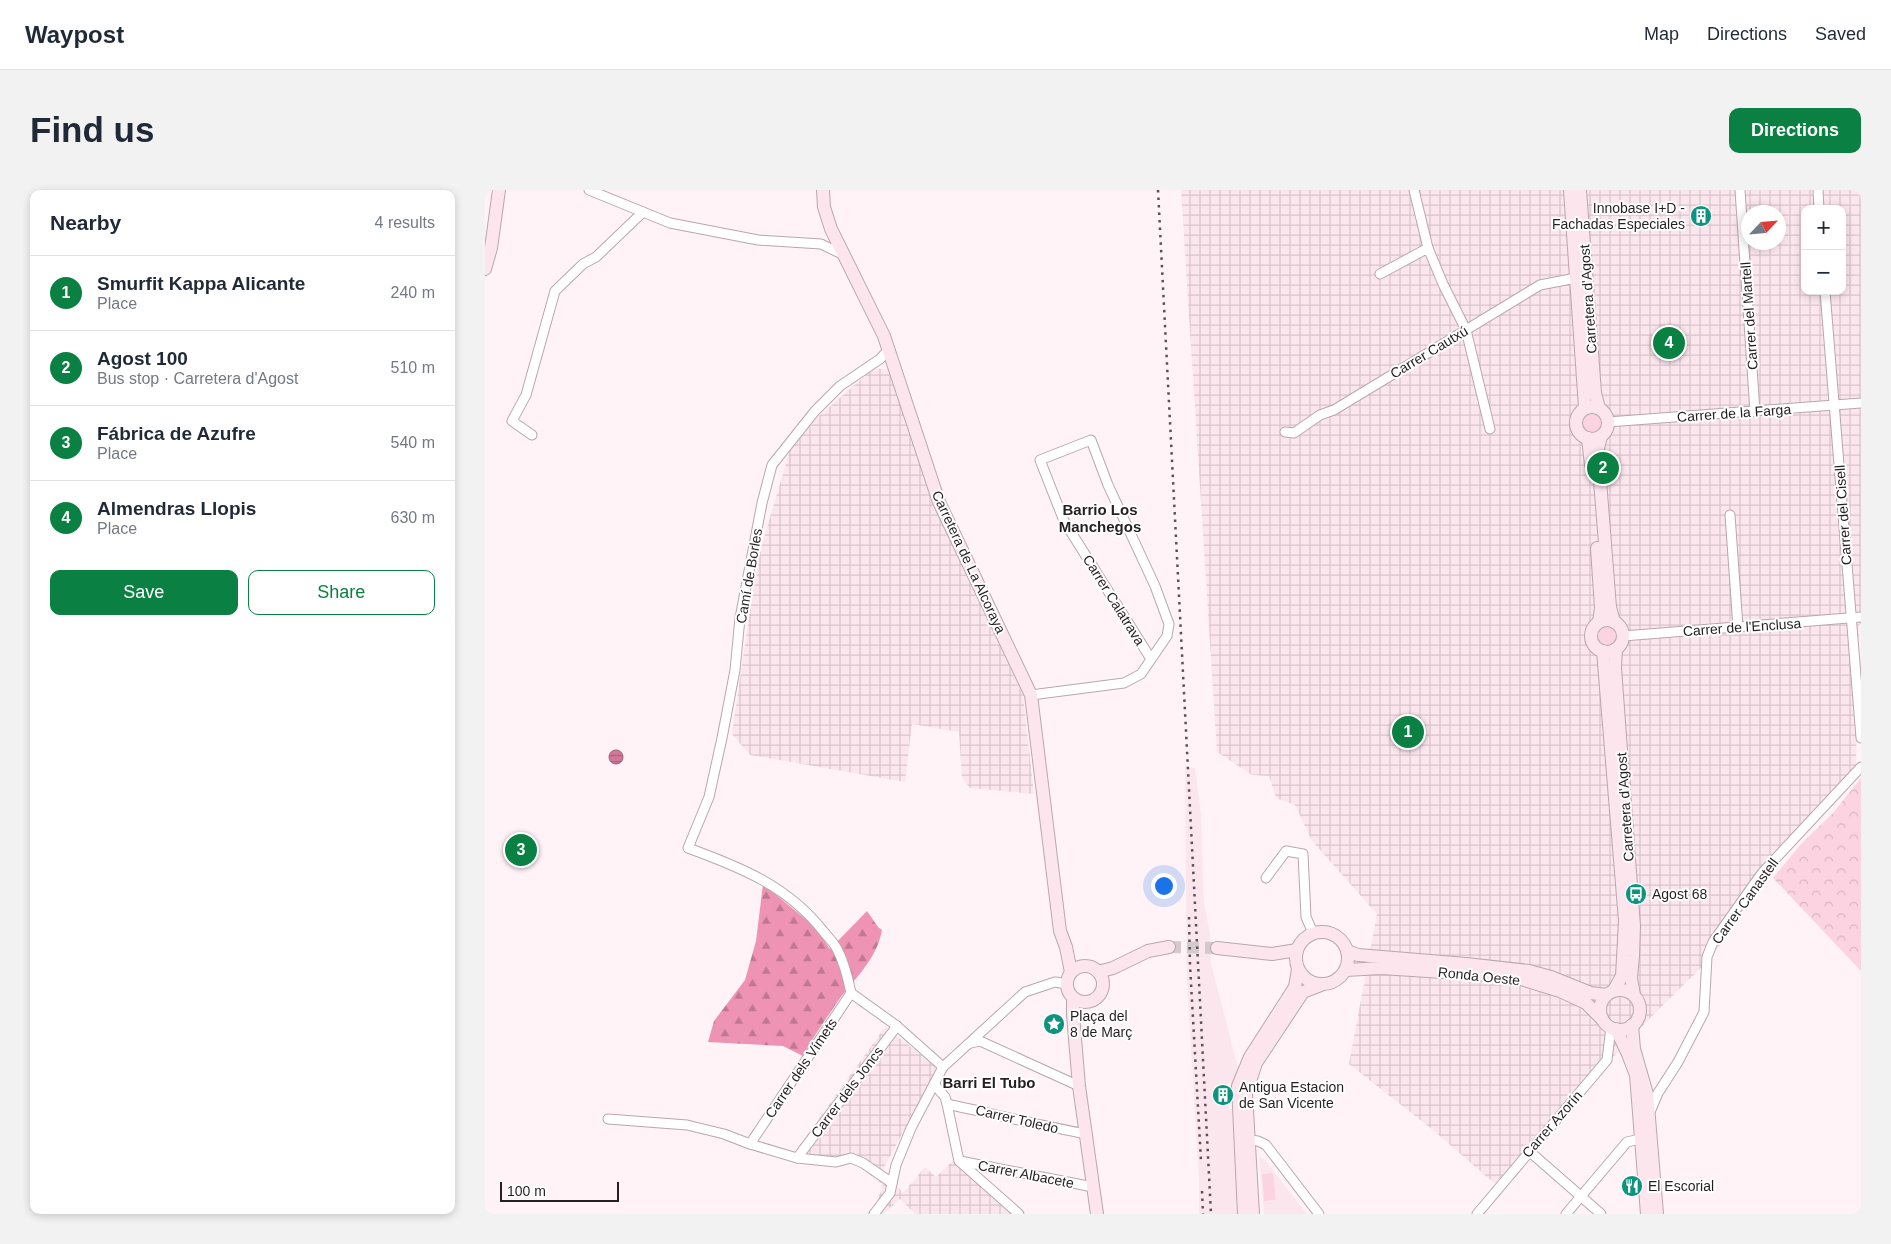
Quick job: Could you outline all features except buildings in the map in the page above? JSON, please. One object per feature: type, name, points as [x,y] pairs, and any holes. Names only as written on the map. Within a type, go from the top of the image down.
[{"type":"main road","points":[[485,269],[491,248],[499,190]]},
{"type":"main road","name":"Carretera de La Alcoraya","points":[[823,190],[826,214],[831,229],[889,349],[939,502],[1031,695],[1060,931],[1066,947],[1069,978]]},
{"type":"main road","name":"Carretera d'Agost","points":[[1570,190],[1585,408]]},
{"type":"main road","name":"Carretera d'Agost","points":[[1581,190],[1595,393],[1599,408]]},
{"type":"main road","points":[[1585,408],[1599,408],[1605,414],[1608,422],[1607,427],[1594,437],[1580,433],[1576,424],[1578,414],[1585,408]]},
{"type":"main road","points":[[1594,437],[1598,449],[1611,607],[1614,622],[1622,630],[1623,636],[1622,641],[1610,650],[1595,645],[1591,635],[1595,626],[1604,620],[1614,622]]},
{"type":"main road","points":[[1594,437],[1601,608],[1599,622]]},
{"type":"main road","name":"Carretera d'Agost","points":[[1610,650],[1625,921],[1622,976],[1610,993]]},
{"type":"main road","name":"Carretera d'Agost","points":[[1610,650],[1615,668],[1634,926],[1631,978],[1634,995]]},
{"type":"main road","points":[[1244,1214],[1238,1086],[1249,1057],[1295,987],[1297,961],[1303,940],[1313,933],[1327,932],[1335,935],[1344,944],[1347,952],[1346,970],[1341,977],[1332,983],[1303,992],[1256,1063],[1246,1092],[1253,1214]]},
{"type":"main road","name":"Carretera de La Alcoraya","points":[[1066,947],[1082,966]]},
{"type":"main road","points":[[1100,976],[1148,951],[1169,948]]},
{"type":"main road","points":[[1217,948],[1271,954],[1297,961],[1306,979],[1321,985]]},
{"type":"main road","name":"Ronda Oeste","points":[[1347,952],[1359,955],[1529,971],[1551,977],[1591,993],[1610,993]]},
{"type":"main road","points":[[1082,966],[1092,967],[1100,976],[1102,987],[1094,999],[1079,1000],[1069,993],[1069,978],[1082,966]]},
{"type":"main road","name":"Ronda Oeste","points":[[1346,970],[1381,968],[1517,978],[1560,991],[1586,1003],[1610,1025]]},
{"type":"main road","points":[[1610,1025],[1625,1029],[1638,1019],[1639,1002],[1634,995],[1624,990],[1610,993],[1600,1006],[1610,1025],[1628,1054],[1636,1075],[1647,1214]]},
{"type":"main road","points":[[1079,1000],[1074,1021],[1079,1086],[1097,1214]]},
{"type":"main road","points":[[1632,1025],[1634,1049],[1647,1094],[1657,1214]]},
{"type":"street","points":[[589,190],[601,192],[670,223],[758,240],[821,244],[845,256]]},
{"type":"street","points":[[1414,190],[1428,248],[1443,284],[1466,330],[1490,429]]},
{"type":"street","name":"Carrer del Martell","points":[[1740,190],[1755,412]]},
{"type":"street","points":[[1818,190],[1819,205]]},
{"type":"street","points":[[532,435],[512,421],[526,394],[555,290],[583,264],[596,257],[643,212]]},
{"type":"street","points":[[1380,274],[1428,248]]},
{"type":"street","name":"Carrer Cautxú","points":[[1285,432],[1294,433],[1320,415],[1335,410],[1540,285],[1576,278]]},
{"type":"street","name":"Carrer del Cisell","points":[[1825,295],[1833,405],[1844,508],[1850,618],[1861,738]]},
{"type":"street","name":"Camí de Borles","points":[[851,993],[837,949],[817,922],[789,895],[730,863],[689,848],[709,797],[722,738],[735,670],[740,618],[772,465],[815,412],[840,386],[880,359],[889,349]]},
{"type":"street","name":"Carrer de la Farga","points":[[1608,422],[1861,403]]},
{"type":"street","name":"Carrer Calatrava","points":[[1091,440],[1108,485],[1155,586],[1169,624],[1167,636],[1151,659],[1064,521],[1040,460],[1091,440]]},
{"type":"street","points":[[1730,515],[1738,627]]},
{"type":"street","name":"Carrer de l'Enclusa","points":[[1623,636],[1861,617]]},
{"type":"street","points":[[1031,695],[1124,684],[1141,674],[1151,659]]},
{"type":"street","name":"Carrer Canastell","points":[[1649,1112],[1704,1012],[1707,957],[1713,942],[1762,874],[1861,767]]},
{"type":"street","points":[[1266,878],[1286,851],[1303,854],[1306,917],[1313,933]]},
{"type":"street","points":[[874,1214],[890,1193],[896,1165],[911,1128],[943,1067],[1025,992],[1069,978]]},
{"type":"street","points":[[851,993],[897,1026],[943,1067]]},
{"type":"street","name":"Carrer dels Vímets","points":[[750,1144],[851,993]]},
{"type":"street","name":"Carrer Azorín","points":[[1477,1214],[1607,1060],[1610,1025]]},
{"type":"street","name":"Carrer dels Joncs","points":[[797,1158],[897,1026]]},
{"type":"street","points":[[971,1042],[980,1041],[1079,1086]]},
{"type":"street","points":[[934,1084],[946,1100],[959,1161],[1019,1214]]},
{"type":"street","name":"Carrer Toledo","points":[[946,1100],[1044,1127],[1087,1134]]},
{"type":"street","points":[[608,1119],[687,1125],[724,1134],[797,1158],[836,1162],[851,1158],[863,1163],[892,1183]]},
{"type":"street","points":[[1566,1214],[1627,1142],[1641,1139]]},
{"type":"street","points":[[1250,1140],[1266,1144],[1319,1214]]},
{"type":"street","points":[[1529,1151],[1601,1214]]},
{"type":"street","name":"Carrer Albacete","points":[[959,1161],[1093,1187]]},
{"type":"shaded area","points":[[1181,190],[1861,190],[1861,624],[1859,625],[1856,766],[1755,893],[1712,957],[1655,1013],[1495,1184],[1433,1130],[1349,1064],[1377,914],[1312,841],[1295,805],[1276,798],[1269,776],[1252,775],[1217,752]]},
{"type":"shaded area","points":[[874,368],[891,370],[937,509],[1023,695],[1034,794],[970,788],[962,778],[959,732],[912,724],[905,782],[750,755],[732,734],[757,561],[790,450],[819,416]]},
{"type":"shaded area","points":[[613,750],[619,750],[623,757],[619,764],[613,764],[609,760],[609,754]]},
{"type":"shaded area","points":[[1185,767],[1195,768],[1201,813],[1204,904],[1210,933],[1211,963],[1238,1068],[1234,1082],[1228,1084],[1229,1109],[1232,1109],[1239,1214],[1199,1214],[1199,1180],[1187,983]]},
{"type":"shaded area","points":[[885,1027],[938,1068],[883,1169],[903,1193],[925,1167],[936,1177],[953,1161],[1012,1214],[915,1214],[900,1199],[883,1214],[866,1214],[876,1205],[883,1185],[855,1163],[794,1153]]},
{"type":"shaded area","points":[[1259,1156],[1265,1160],[1307,1214],[1264,1214]]},
{"type":"green space","points":[[1592,413],[1599,416],[1602,423],[1599,430],[1592,433],[1585,430],[1582,423],[1585,416]]},
{"type":"green space","points":[[1607,626],[1614,629],[1617,636],[1614,643],[1607,646],[1600,643],[1597,636],[1600,629]]},
{"type":"green space","points":[[1861,778],[1861,971],[1773,878],[1801,844],[1833,813]]},
{"type":"green space","points":[[763,884],[815,927],[830,949],[867,911],[882,930],[870,959],[838,1001],[803,1056],[783,1046],[708,1042],[714,1021],[745,980],[756,941]]},
{"type":"green space","points":[[1273,1173],[1276,1200],[1264,1201],[1262,1174]]},
{"type":"tunnel","points":[[1169,947],[1217,948]]},
{"type":"railway","points":[[1158,190],[1211,1214]]},
{"type":"railway","points":[[1189,917],[1201,1161]]},
{"type":"railway","points":[[1202,1191],[1203,1214]]},
{"type":"place","name":"Innobase I+D - Fachadas Especiales","points":[[1701,216]]},
{"type":"place","name":"Almendras Llopis","points":[[1669,343]]},
{"type":"place","name":"Agost 100","points":[[1603,468]]},
{"type":"place","name":"Smurfit Kappa Alicante","points":[[1408,732]]},
{"type":"place","name":"Fábrica de Azufre","points":[[521,850]]},
{"type":"place","name":"Agost 68","points":[[1636,894]]},
{"type":"place","name":"Plaça del 8 de Març","points":[[1054,1024]]},
{"type":"place","name":"Antigua Estacion de San Vicente","points":[[1223,1095]]},
{"type":"place","name":"El Escorial","points":[[1632,1186]]},
{"type":"district","name":"Barrio Los Manchegos","points":[[1100,518]]},
{"type":"district","name":"Barri El Tubo","points":[[989,1082]]}]
